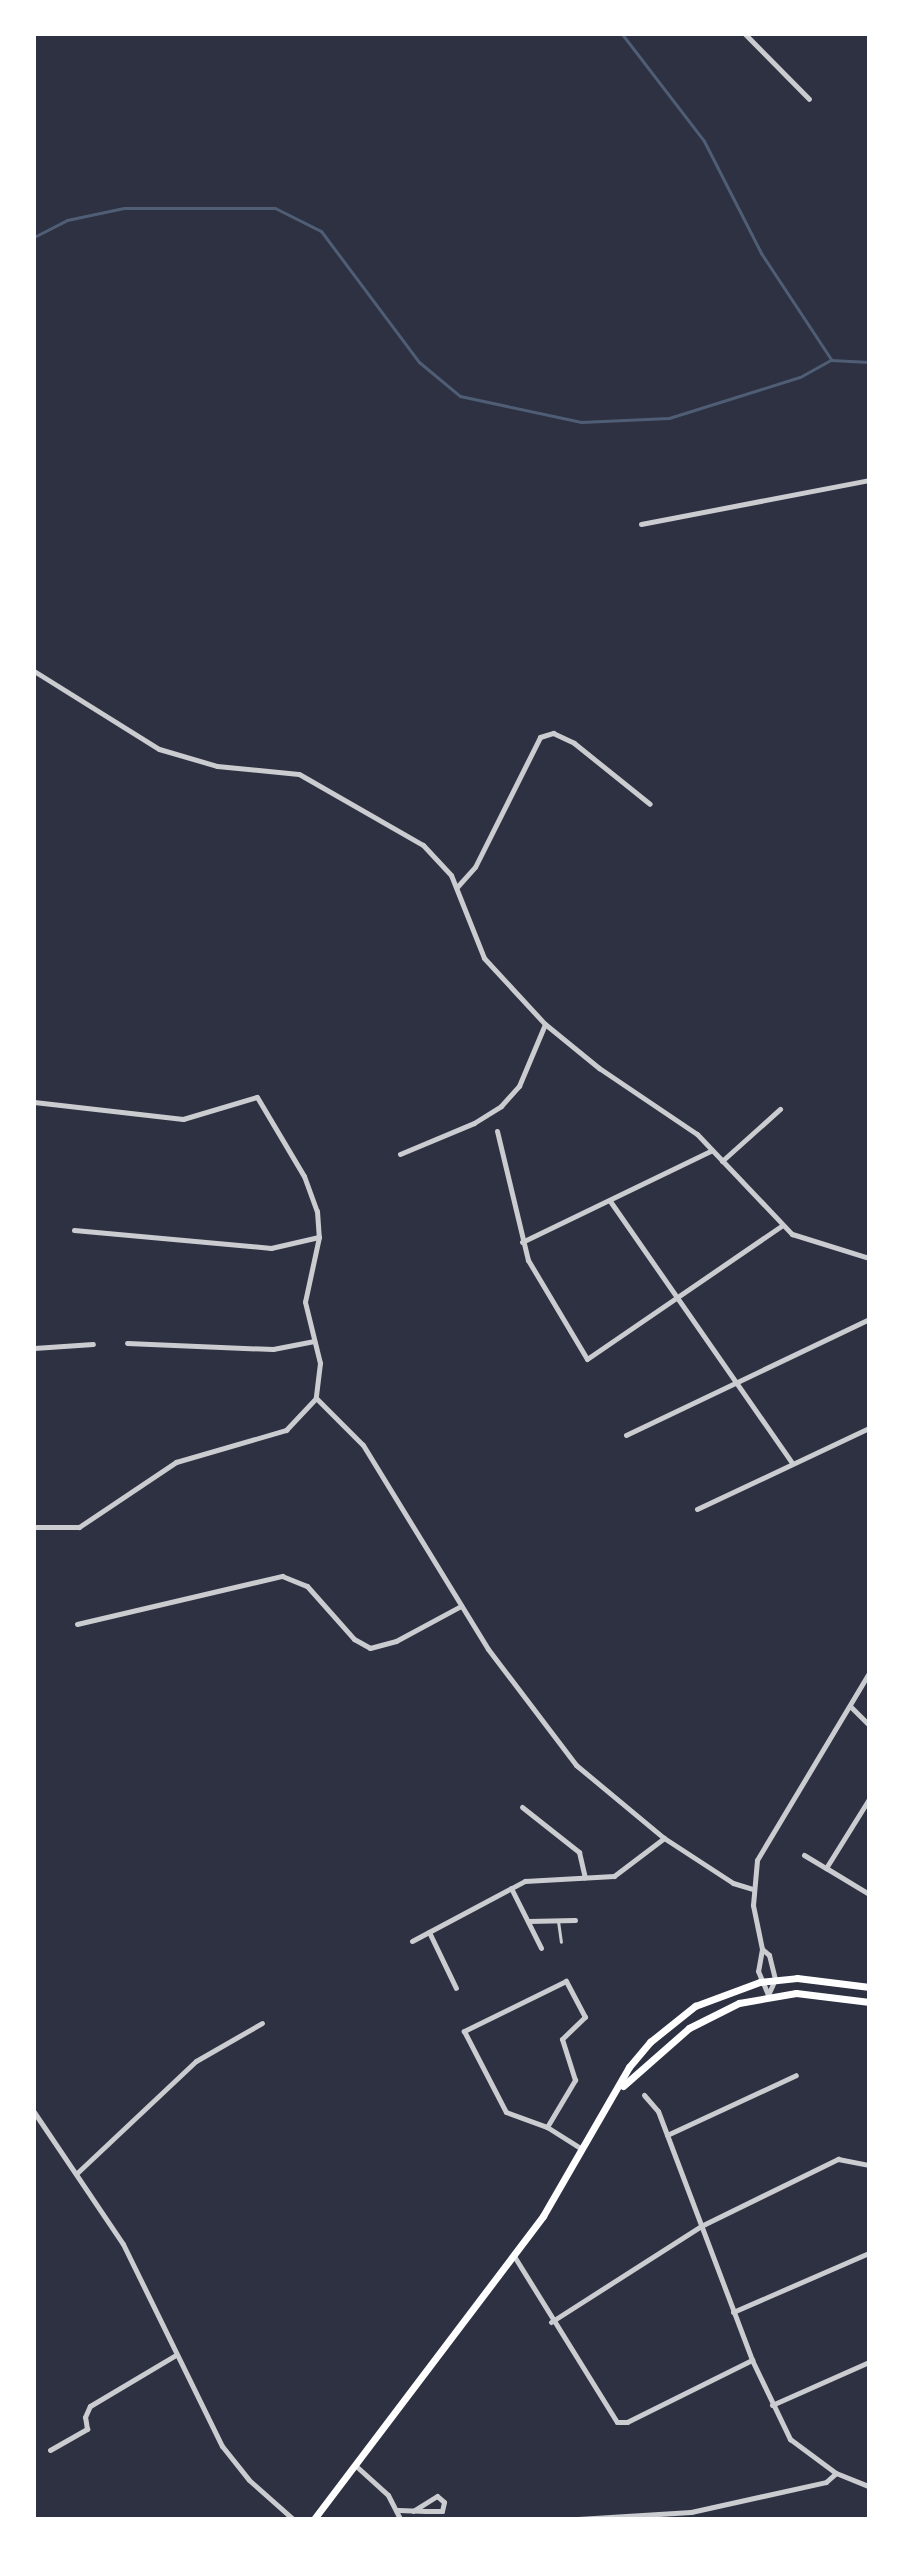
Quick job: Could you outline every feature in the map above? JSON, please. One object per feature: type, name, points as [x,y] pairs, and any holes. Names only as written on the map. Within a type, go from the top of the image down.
[{"type":"main road","points":[[314,2519],[514,2256],[583,2150],[621,2087],[629,2067],[674,2019],[717,1995],[775,1979],[824,1979],[869,1987]]},
{"type":"main road","points":[[621,2087],[701,2020],[768,1995],[823,1993],[869,2002]]},
{"type":"street","points":[[745,34],[809,99]]},
{"type":"street","points":[[641,524],[869,480]]},
{"type":"street","points":[[34,671],[169,753],[217,766],[293,772],[311,779],[423,845],[457,887],[484,958],[545,1024],[599,1068],[686,1124],[781,1226],[807,1241],[869,1258]]},
{"type":"street","points":[[457,887],[475,867],[540,737],[553,733],[574,743],[650,804]]},
{"type":"street","points":[[400,1154],[474,1123],[501,1106],[519,1086],[545,1024]]},
{"type":"street","points":[[34,1102],[183,1119],[257,1097],[304,1176],[317,1211],[319,1237],[305,1293],[321,1373],[316,1398],[286,1430],[176,1462],[79,1527],[34,1527]]},
{"type":"street","points":[[722,1161],[780,1109]]},
{"type":"street","points":[[497,1131],[522,1242],[533,1272],[587,1359],[781,1226]]},
{"type":"street","points":[[522,1242],[712,1150]]},
{"type":"street","points":[[610,1201],[792,1463]]},
{"type":"street","points":[[74,1230],[271,1248],[319,1237]]},
{"type":"street","points":[[626,1435],[869,1319]]},
{"type":"street","points":[[127,1343],[260,1349],[314,1341]]},
{"type":"street","points":[[34,1348],[93,1344]]},
{"type":"street","points":[[316,1398],[363,1445],[461,1606],[552,1738],[607,1794],[664,1838],[733,1883],[753,1889]]},
{"type":"street","points":[[697,1509],[869,1428]]},
{"type":"street","points":[[77,1624],[282,1576],[307,1586],[354,1639],[370,1648],[396,1641],[461,1606]]},
{"type":"street","points":[[768,1995],[760,1982],[762,1949],[753,1889],[765,1842],[869,1673]]},
{"type":"street","points":[[850,1706],[869,1725]]},
{"type":"street","points":[[826,1868],[869,1799]]},
{"type":"street","points":[[522,1807],[579,1852],[585,1877]]},
{"type":"street","points":[[412,1941],[532,1878],[585,1877],[629,1870],[664,1838]]},
{"type":"street","points":[[804,1855],[869,1894]]},
{"type":"street","points":[[511,1888],[541,1948]]},
{"type":"street","points":[[528,1921],[575,1920]]},
{"type":"street","points":[[429,1932],[456,1988]]},
{"type":"street","points":[[762,1949],[769,1955],[775,1979],[768,1995]]},
{"type":"street","points":[[547,2127],[575,2080],[562,2039],[585,2017],[566,1981],[464,2031],[506,2112],[547,2127],[583,2150]]},
{"type":"street","points":[[77,2173],[196,2061],[262,2023]]},
{"type":"street","points":[[667,2135],[796,2075]]},
{"type":"street","points":[[644,2095],[658,2111],[752,2360],[790,2439],[836,2473],[869,2486]]},
{"type":"street","points":[[34,2112],[123,2244],[226,2452],[293,2519]]},
{"type":"street","points":[[551,2322],[701,2226],[838,2159],[869,2165]]},
{"type":"street","points":[[733,2312],[869,2253]]},
{"type":"street","points":[[514,2256],[551,2322],[617,2422],[627,2422],[752,2360]]},
{"type":"street","points":[[50,2450],[87,2429],[85,2417],[90,2406],[176,2355]]},
{"type":"street","points":[[772,2405],[869,2362]]},
{"type":"street","points":[[356,2466],[398,2510],[400,2519]]},
{"type":"street","points":[[578,2519],[691,2512],[826,2482],[836,2473]]},
{"type":"street","points":[[398,2510],[413,2511],[442,2511],[444,2502],[437,2496],[413,2511]]},
{"type":"lane","points":[[558,1921],[561,1942]]},
{"type":"waterway","points":[[622,34],[704,141],[761,253],[831,359]]},
{"type":"waterway","points":[[34,237],[67,220],[124,208],[275,208],[321,231],[419,362],[460,396],[581,422],[669,418],[800,377],[831,360],[869,362]]}]
